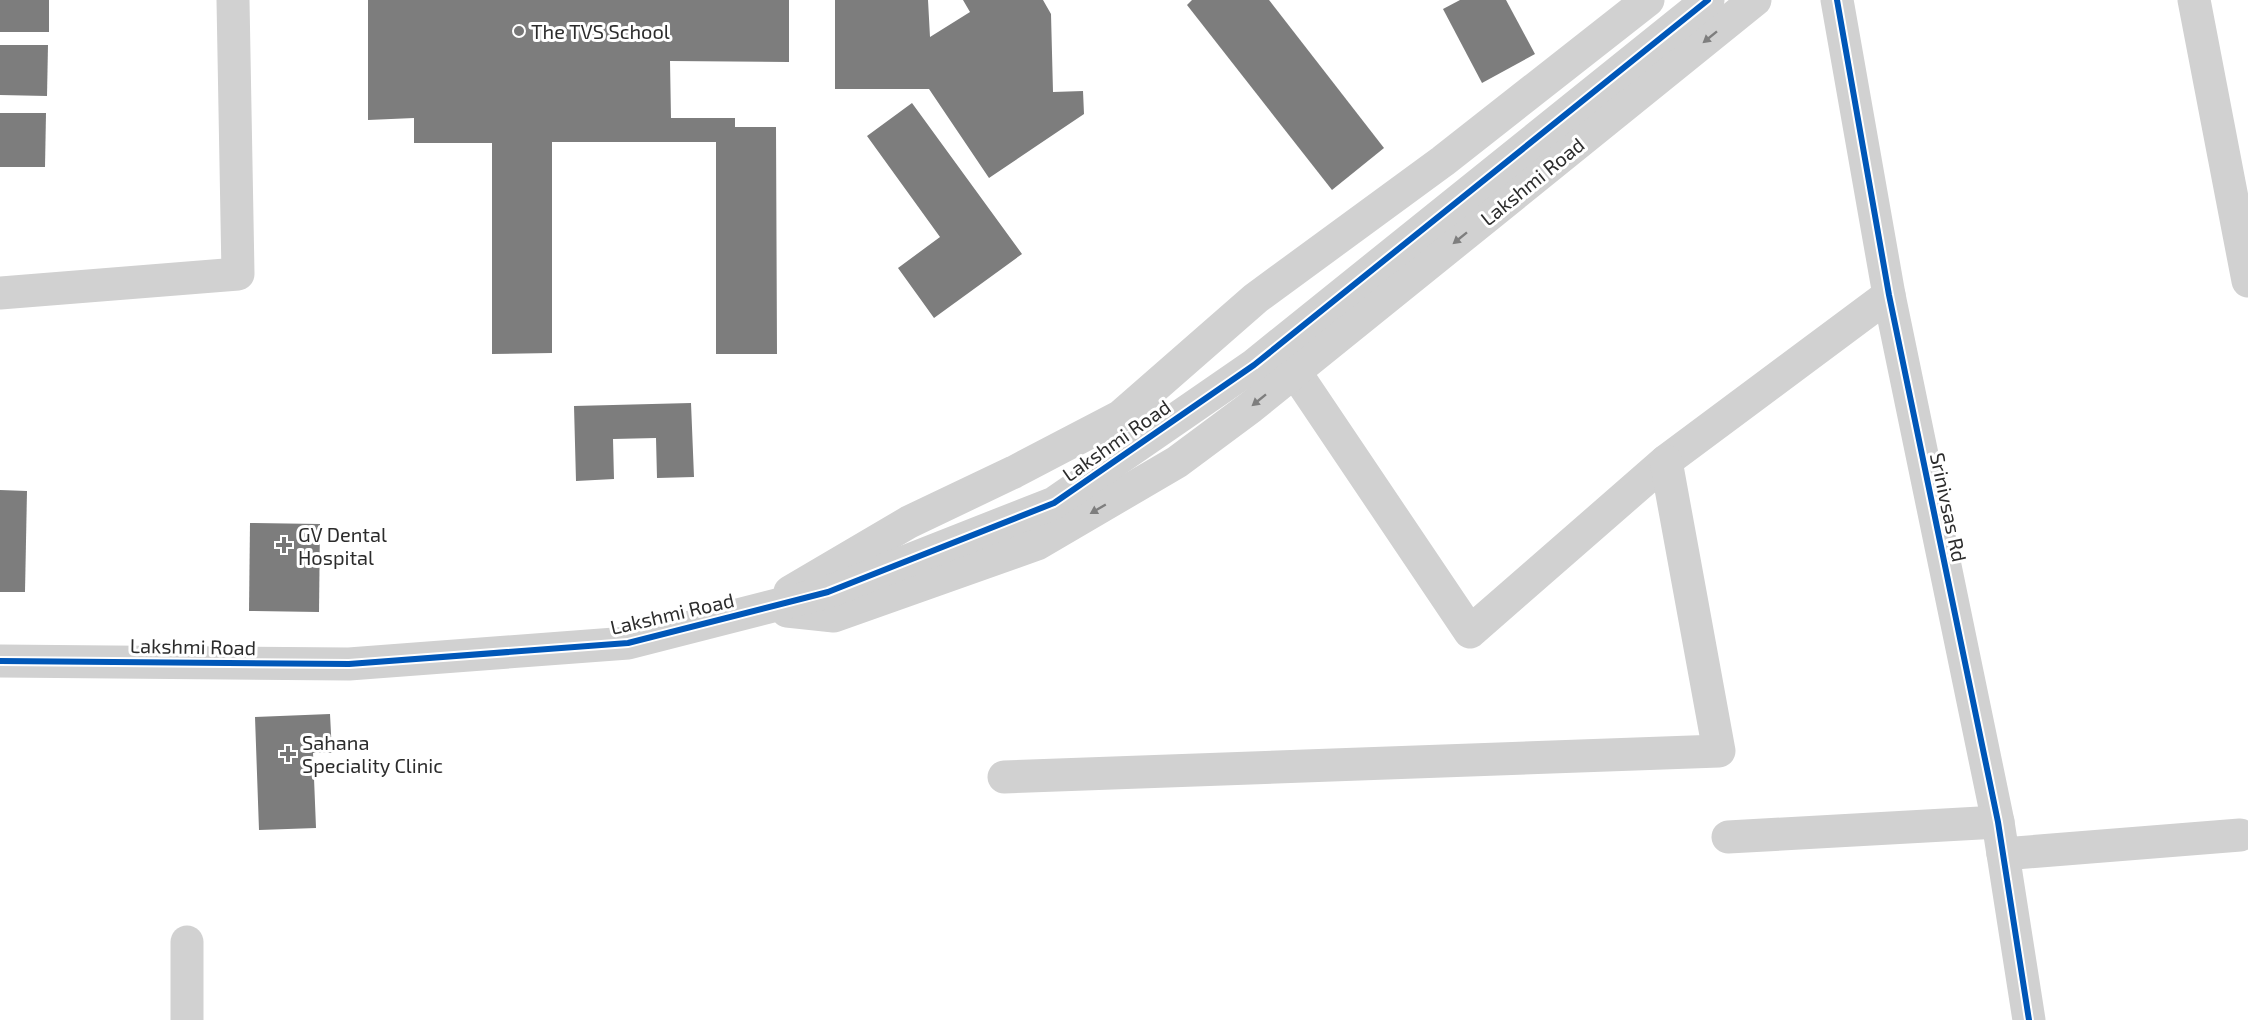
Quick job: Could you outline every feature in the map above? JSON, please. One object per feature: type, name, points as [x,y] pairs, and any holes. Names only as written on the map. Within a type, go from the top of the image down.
[{"type":"street","points":[[0,293],[238,274],[233,0]]},
{"type":"street","name":"Lakshmi Road","points":[[766,608],[811,577],[909,522],[1014,472],[1121,416],[1256,298],[1443,161],[1648,0]]},
{"type":"street","name":"Lakshmi Road","points":[[0,661],[349,664],[628,643],[828,592],[1054,503],[1254,365],[1708,0]]},
{"type":"street","name":"Lakshmi Road","points":[[766,608],[834,616],[1037,544],[1177,462],[1295,372],[1755,0]]},
{"type":"street","name":"Srinivsas Rd","points":[[1837,0],[1888,295],[1998,822],[2029,1020]]},
{"type":"street","points":[[2194,0],[2248,282]]},
{"type":"street","points":[[1295,372],[1470,632],[1666,461],[1888,295]]},
{"type":"street","points":[[1004,777],[1719,751],[1666,461]]},
{"type":"street","points":[[1728,837],[1998,822]]},
{"type":"street","points":[[2003,854],[2240,835]]},
{"type":"street","points":[[187,942],[187,1020]]},
{"type":"building","points":[[0,0],[49,0],[49,32],[0,32]]},
{"type":"building","points":[[368,0],[789,0],[789,62],[670,61],[671,118],[735,118],[735,127],[776,127],[777,354],[716,354],[716,142],[552,142],[552,353],[492,354],[492,143],[414,143],[414,118],[368,120]]},
{"type":"building","points":[[835,0],[928,0],[930,37],[970,12],[963,0],[1043,0],[1051,14],[1053,92],[1083,91],[1084,114],[989,178],[929,89],[835,89]]},
{"type":"building","points":[[1192,0],[1269,0],[1384,148],[1332,190],[1187,5]]},
{"type":"building","points":[[1460,0],[1506,0],[1535,54],[1482,83],[1443,9]]},
{"type":"building","points":[[0,45],[48,45],[47,96],[0,95]]},
{"type":"building","points":[[912,103],[1022,254],[934,318],[898,268],[940,237],[867,136]]},
{"type":"building","points":[[0,113],[46,113],[45,167],[0,167]]},
{"type":"building","points":[[691,403],[694,477],[657,478],[656,438],[613,439],[614,479],[576,481],[574,406]]},
{"type":"building","points":[[0,490],[27,491],[25,592],[0,592]]},
{"type":"building","points":[[250,523],[320,524],[319,612],[249,611]]},
{"type":"building","points":[[330,714],[332,753],[313,753],[316,828],[259,830],[255,717]]},
{"type":"cycle path","points":[[0,661],[349,664],[628,643],[828,592],[1054,503],[1254,365],[1708,0]]},
{"type":"cycle path","points":[[1837,0],[1889,295],[1998,822],[2029,1020]]},
{"type":"place","name":"The TVS School","points":[[519,31]]},
{"type":"place","name":"GV Dental Hospital","points":[[284,545]]},
{"type":"place","name":"Sahana Speciality Clinic","points":[[288,754]]}]
